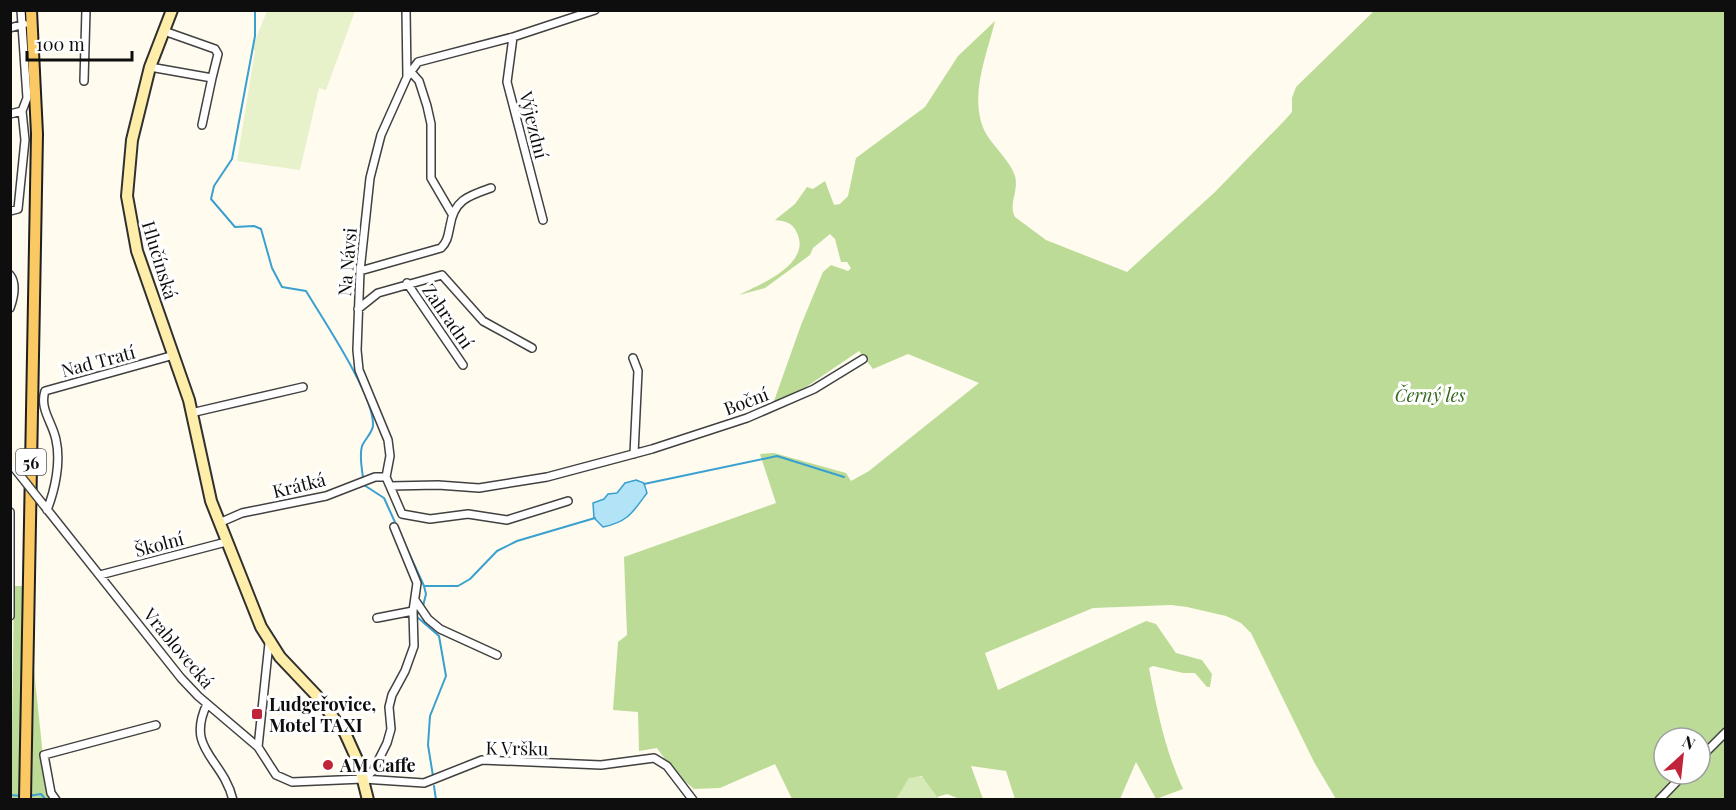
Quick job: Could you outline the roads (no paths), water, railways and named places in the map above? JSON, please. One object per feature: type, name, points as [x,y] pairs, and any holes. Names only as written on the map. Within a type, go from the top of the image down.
[{"type":"main road","name":"56","points":[[25,795],[37,134],[31,10]]},
{"type":"street","points":[[10,211],[18,209],[25,140],[22,111],[27,98],[24,24],[21,10]]},
{"type":"street","points":[[84,81],[86,10]]},
{"type":"street","name":"Hlučínská","points":[[172,10],[150,67],[132,140],[127,196],[137,251],[192,413],[206,483],[226,542],[269,643],[335,718],[353,749],[368,800]]},
{"type":"street","name":"Na Návsi","points":[[406,10],[409,74],[381,135],[370,178],[358,309],[359,370],[388,440],[390,456],[386,477],[402,514],[430,519],[468,514],[507,520],[568,501]]},
{"type":"street","points":[[452,214],[431,178],[429,114],[419,81],[409,74],[418,62],[513,37],[595,10]]},
{"type":"street","points":[[10,28],[24,24]]},
{"type":"street","points":[[164,31],[215,49],[218,54],[202,125]]},
{"type":"street","name":"Výjezdní","points":[[513,37],[507,82],[543,220]]},
{"type":"street","points":[[150,67],[212,78]]},
{"type":"street","points":[[10,114],[22,111]]},
{"type":"street","points":[[360,271],[441,248],[447,242],[452,214],[463,199],[491,188]]},
{"type":"street","points":[[10,275],[15,295],[10,308]]},
{"type":"street","name":"Zahradní","points":[[358,309],[378,293],[442,275],[483,321],[532,348]]},
{"type":"street","name":"Zahradní","points":[[407,283],[464,365]]},
{"type":"street","name":"Nad Tratí","points":[[47,510],[55,479],[57,445],[46,414],[45,391],[174,355]]},
{"type":"street","points":[[633,358],[638,371],[634,453]]},
{"type":"street","name":"Boční","points":[[390,486],[438,484],[479,488],[547,477],[747,418],[814,389],[863,359]]},
{"type":"street","points":[[638,371],[648,369]]},
{"type":"street","points":[[192,413],[303,387]]},
{"type":"street","name":"Vrablovecká","points":[[13,467],[181,678],[207,704],[258,747],[271,770],[286,781],[363,779]]},
{"type":"street","name":"Krátká","points":[[219,523],[242,513],[309,501],[375,477],[386,477]]},
{"type":"street","points":[[10,512],[10,616]]},
{"type":"street","points":[[394,527],[417,583],[419,604],[428,619],[440,629],[497,655]]},
{"type":"street","name":"Školní","points":[[100,575],[226,542]]},
{"type":"street","points":[[363,779],[373,771],[389,736],[392,695],[412,655],[413,612],[419,604]]},
{"type":"street","points":[[377,618],[413,612]]},
{"type":"street","name":"Hlučínská","points":[[258,747],[269,643]]},
{"type":"street","points":[[207,704],[199,721],[200,737],[233,800]]},
{"type":"street","points":[[56,800],[51,793],[44,755],[156,725]]},
{"type":"street","points":[[1712,746],[1725,732]]},
{"type":"street","name":"K Vršku","points":[[363,779],[424,783],[482,760],[602,765],[654,758],[667,766],[693,800]]},
{"type":"street","points":[[1659,800],[1672,786]]},
{"type":"water","points":[[636,480],[644,483],[647,493],[634,511],[624,519],[603,527],[594,518],[593,503],[604,499],[608,494],[617,493],[625,483]]},
{"type":"waterway","points":[[255,10],[255,36],[232,159],[214,186],[211,199],[235,227],[254,226],[261,229],[272,268],[282,287],[306,291],[357,377],[366,396],[373,426],[361,450],[363,478]]},
{"type":"waterway","points":[[644,484],[777,456],[844,477]]},
{"type":"waterway","points":[[364,485],[384,498],[424,586],[426,594],[423,606]]},
{"type":"waterway","points":[[424,586],[458,586],[470,579],[497,551],[517,541],[595,518]]},
{"type":"waterway","points":[[420,611],[416,616],[439,636],[446,676],[430,716],[428,745],[433,776]]},
{"type":"waterway","points":[[434,786],[436,800]]},
{"type":"waterway","points":[[28,796],[41,794],[46,800]]},
{"type":"waterway","points":[[10,795],[23,796]]},
{"type":"place","name":"Ludgeřovice, Motel TAXI","points":[[257,714]]},
{"type":"place","name":"AM Caffe","points":[[328,765]]},
{"type":"park label","name":"Černý les","points":[[1430,395]]}]
